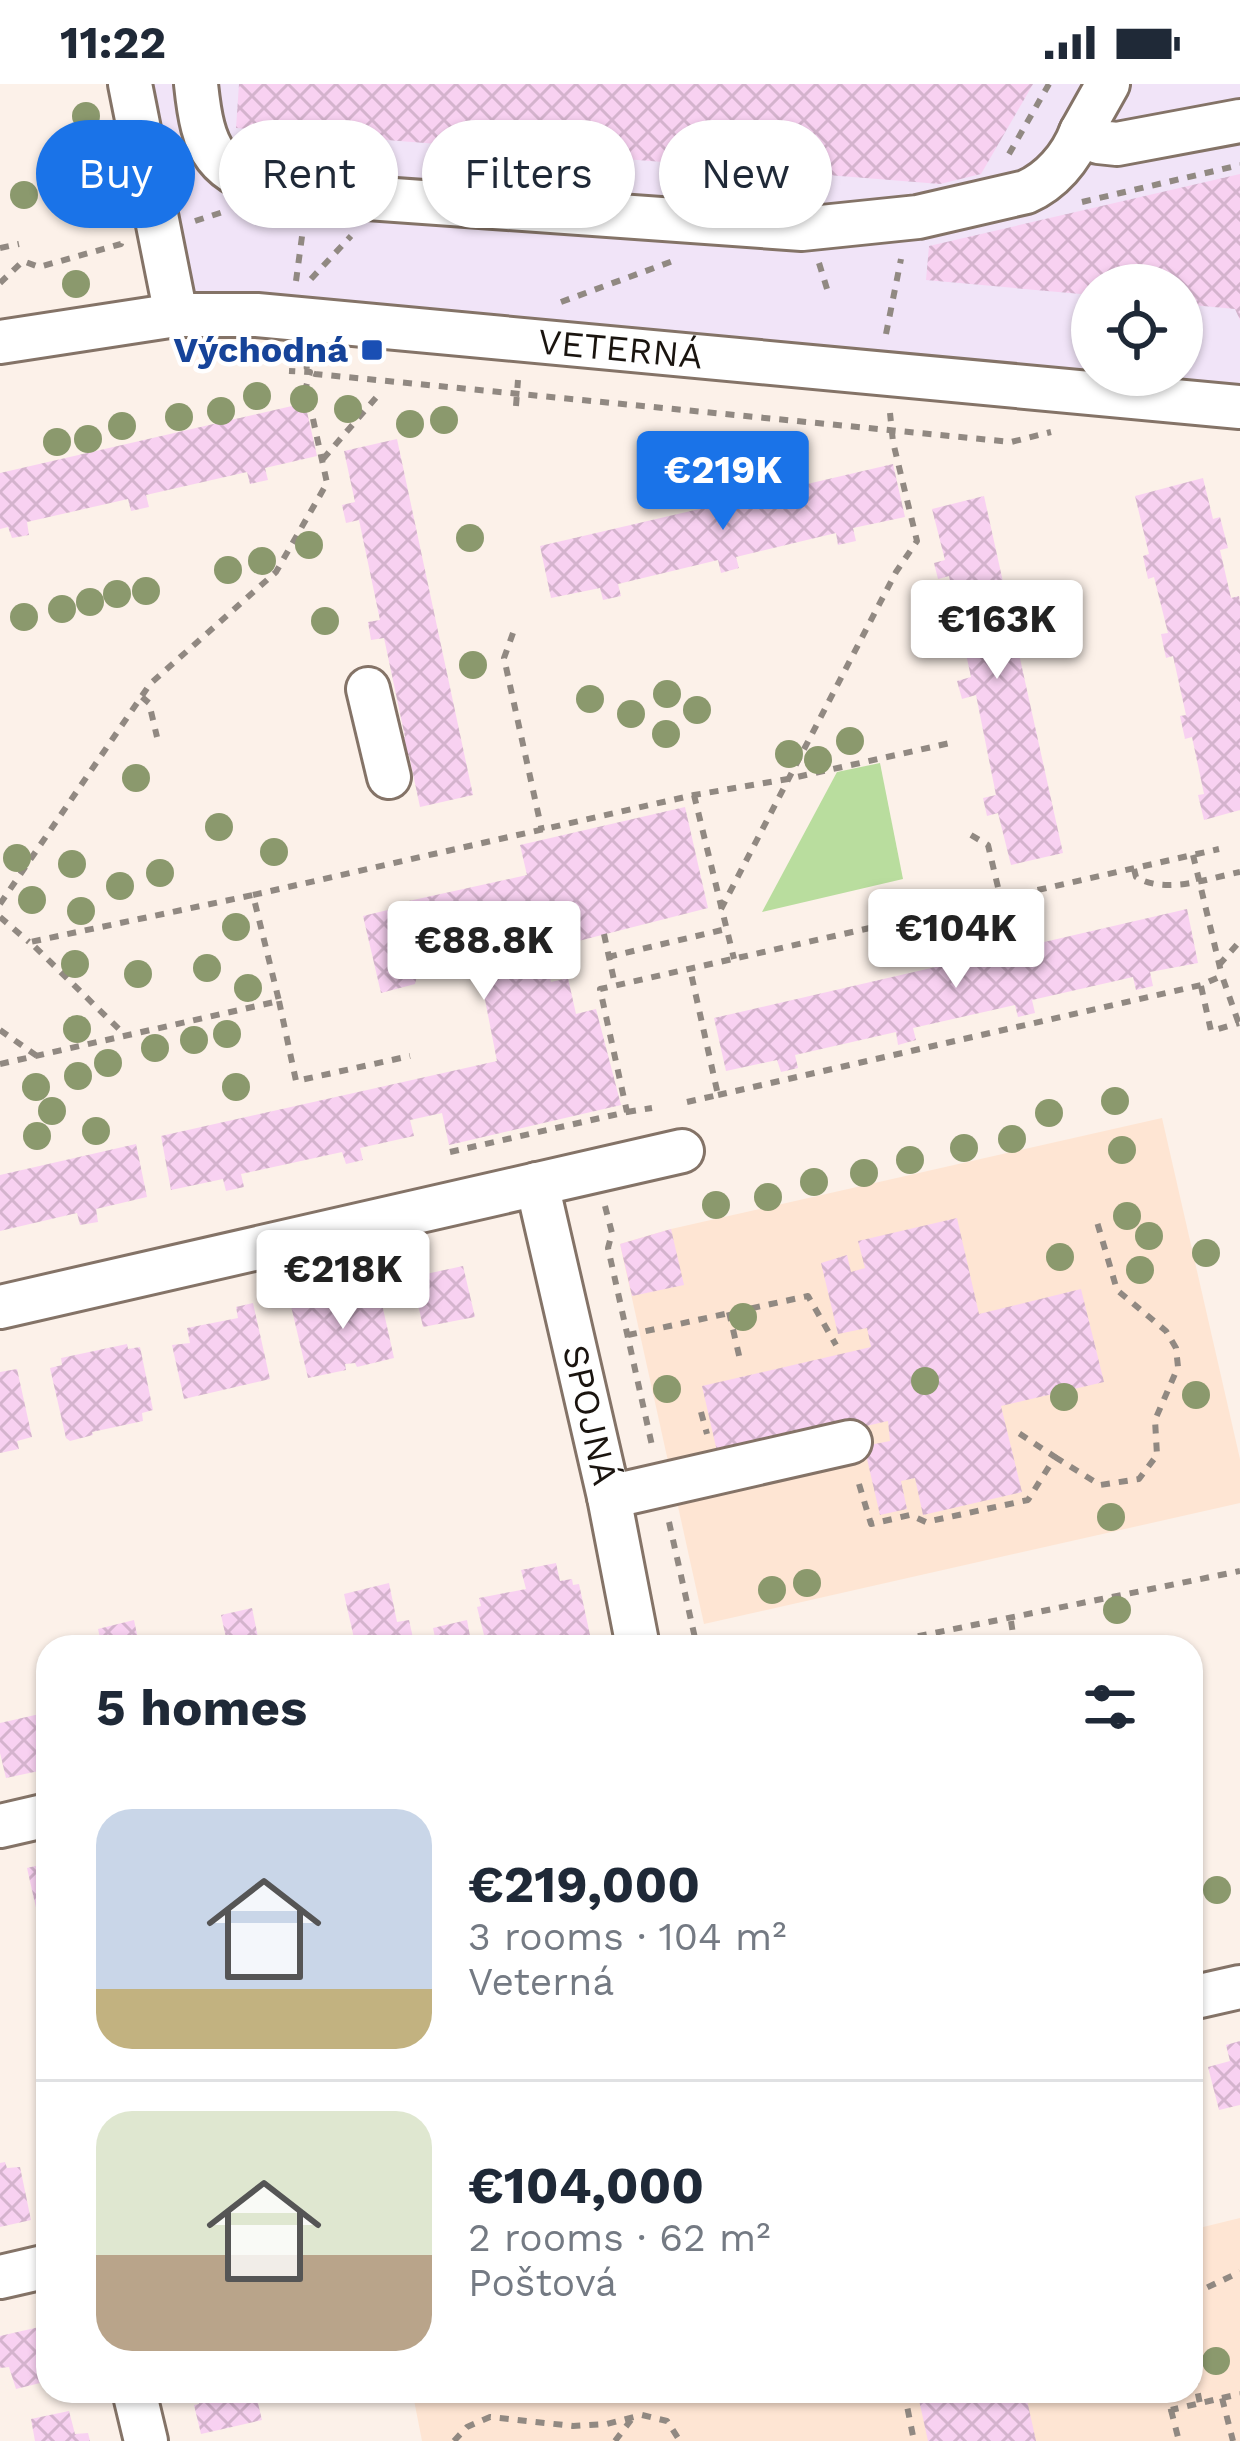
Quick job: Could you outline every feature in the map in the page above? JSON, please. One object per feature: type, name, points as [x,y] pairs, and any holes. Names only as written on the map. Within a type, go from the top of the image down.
[{"type":"street","points":[[130,84],[176,315]]},
{"type":"street","points":[[196,84],[206,143],[217,159],[234,173],[283,192],[802,229],[918,218],[1037,187],[1073,151],[1108,84]]},
{"type":"street","points":[[1081,132],[1099,142],[1118,144],[1240,121]]},
{"type":"street","name":"VETERNÁ","points":[[0,342],[176,315],[257,315],[1240,407]]},
{"type":"street","points":[[368,689],[389,777]]},
{"type":"street","points":[[0,1306],[682,1151]]},
{"type":"street","name":"SPOJNÁ","points":[[537,1184],[636,1635]]},
{"type":"street","points":[[609,1497],[850,1442]]},
{"type":"street","points":[[0,1826],[36,1818]]},
{"type":"street","points":[[1203,1995],[1240,1987]]},
{"type":"street","points":[[0,2277],[36,2269]]},
{"type":"street","points":[[137,2403],[146,2441]]},
{"type":"path","points":[[0,283],[23,261],[39,267],[122,244],[122,228]]},
{"type":"path","points":[[303,228],[294,292],[354,233]]},
{"type":"path","points":[[0,248],[19,244]]},
{"type":"path","points":[[307,344],[305,369],[310,372]]},
{"type":"path","points":[[289,371],[1011,442],[1065,432]]},
{"type":"path","points":[[0,904],[150,684],[276,572],[327,483],[306,387],[310,372]]},
{"type":"path","points":[[322,460],[380,394]]},
{"type":"path","points":[[722,909],[896,572],[917,542],[892,442]]},
{"type":"path","points":[[514,633],[504,658],[542,831]]},
{"type":"path","points":[[142,697],[149,703],[157,737]]},
{"type":"path","points":[[30,942],[950,743]]},
{"type":"path","points":[[694,795],[734,959]]},
{"type":"path","points":[[971,835],[988,845],[1000,900]]},
{"type":"path","points":[[627,1112],[600,988],[1219,849]]},
{"type":"path","points":[[1193,855],[1219,965],[1239,1025],[1211,1030],[1201,985]]},
{"type":"path","points":[[1134,869],[1136,877],[1146,883],[1240,872]]},
{"type":"path","points":[[253,896],[296,1081],[410,1056]]},
{"type":"path","points":[[0,917],[126,1036]]},
{"type":"path","points":[[608,958],[726,929]]},
{"type":"path","points":[[604,934],[615,985]]},
{"type":"path","points":[[1219,965],[1240,941]]},
{"type":"path","points":[[690,968],[718,1095]]},
{"type":"path","points":[[687,1102],[1201,985],[1222,976]]},
{"type":"path","points":[[0,1064],[279,1001]]},
{"type":"path","points":[[0,1030],[37,1056]]},
{"type":"path","points":[[450,1152],[652,1108]]},
{"type":"path","points":[[1014,1430],[1100,1485],[1139,1479],[1157,1455],[1155,1420],[1178,1367],[1176,1348],[1166,1331],[1117,1290],[1096,1222]]},
{"type":"path","points":[[628,1335],[808,1296],[836,1345]]},
{"type":"path","points":[[729,1312],[741,1364]]},
{"type":"path","points":[[859,1484],[872,1524],[910,1515],[926,1522],[1028,1500],[1055,1457]]},
{"type":"path","points":[[928,1635],[1240,1571]]},
{"type":"path","points":[[1011,1619],[1013,1635]]},
{"type":"path","points":[[1203,2289],[1240,2272]]},
{"type":"path","points":[[1171,2410],[1240,2394]]},
{"type":"path","points":[[1222,2398],[1233,2441]]},
{"type":"path","points":[[906,2403],[914,2441]]},
{"type":"path","points":[[1170,2403],[1179,2441]]},
{"type":"path","points":[[454,2441],[467,2427],[490,2417],[572,2426],[655,2415],[667,2421],[680,2441]]},
{"type":"path","points":[[615,2441],[633,2417]]},
{"type":"shaded area","points":[[122,84],[1240,84],[1240,387],[1203,383],[1203,264],[1071,264],[1071,370],[169,303],[153,228],[195,228],[195,120],[130,120]]},
{"type":"shaded area","points":[[1162,1118],[1240,1459],[1240,1503],[704,1624],[620,1244]]},
{"type":"shaded area","points":[[1240,2218],[1240,2441],[422,2441],[415,2403],[1203,2403],[1203,2227]]},
{"type":"green space","points":[[880,763],[903,879],[762,912],[837,772]]},
{"type":"building","points":[[239,84],[1033,84],[981,174],[940,184],[832,175],[832,120],[659,120],[659,162],[635,160],[635,120],[422,120],[422,143],[398,141],[398,120],[237,120]]},
{"type":"building","points":[[1240,174],[1240,320],[1235,309],[1203,306],[1203,264],[1071,264],[1071,293],[926,280],[929,246]]},
{"type":"building","points":[[305,403],[317,456],[265,468],[268,480],[250,484],[247,472],[146,495],[149,507],[131,511],[128,499],[27,522],[29,535],[12,538],[8,527],[0,529],[0,473]]},
{"type":"building","points":[[397,439],[473,795],[420,807],[409,755],[396,758],[393,741],[405,737],[384,638],[371,640],[368,622],[380,620],[359,520],[346,523],[342,505],[355,502],[344,451]]},
{"type":"building","points":[[893,464],[905,517],[853,528],[856,541],[838,545],[836,533],[736,557],[739,568],[721,573],[718,560],[618,584],[621,596],[603,600],[600,588],[551,598],[540,546]]},
{"type":"building","points":[[1203,478],[1213,519],[1220,517],[1228,548],[1220,550],[1231,598],[1239,596],[1240,602],[1240,810],[1204,820],[1198,795],[1204,794],[1192,737],[1185,739],[1180,716],[1186,715],[1173,656],[1166,658],[1161,634],[1168,633],[1154,577],[1148,579],[1143,556],[1149,554],[1135,496]]},
{"type":"building","points":[[984,496],[1063,853],[1011,865],[998,813],[987,816],[983,798],[996,795],[976,695],[962,699],[957,681],[971,677],[949,576],[938,579],[934,563],[945,560],[932,509]]},
{"type":"building","points":[[685,807],[708,908],[543,950],[551,982],[568,978],[576,1014],[596,1009],[621,1105],[449,1145],[442,1113],[410,1120],[414,1136],[360,1148],[363,1160],[346,1164],[342,1152],[241,1174],[244,1187],[226,1191],[223,1179],[171,1190],[161,1136],[497,1061],[478,964],[417,976],[415,984],[381,993],[363,916],[396,908],[395,904],[527,875],[520,845]]},
{"type":"building","points":[[1187,909],[1198,963],[1150,972],[1153,986],[1136,990],[1133,977],[1032,1000],[1035,1013],[1018,1017],[1015,1005],[913,1028],[916,1040],[898,1045],[896,1032],[795,1055],[798,1068],[781,1072],[777,1060],[726,1071],[714,1018]]},
{"type":"building","points":[[136,1144],[147,1197],[96,1209],[98,1222],[80,1225],[77,1213],[0,1231],[0,1175]]},
{"type":"building","points":[[957,1218],[979,1314],[1081,1289],[1104,1382],[1001,1406],[1022,1492],[923,1515],[915,1478],[901,1481],[907,1509],[880,1515],[864,1446],[890,1441],[888,1421],[719,1460],[702,1386],[871,1347],[867,1328],[838,1334],[821,1263],[847,1255],[851,1272],[865,1268],[858,1241]]},
{"type":"building","points":[[671,1229],[684,1285],[632,1296],[620,1244]]},
{"type":"building","points":[[463,1266],[475,1317],[423,1327],[412,1277]]},
{"type":"building","points":[[378,1286],[394,1358],[357,1367],[345,1364],[346,1370],[308,1378],[291,1306]]},
{"type":"building","points":[[253,1303],[270,1379],[184,1399],[172,1345],[190,1343],[187,1328],[238,1318],[236,1307]]},
{"type":"building","points":[[127,1344],[128,1349],[140,1347],[153,1410],[142,1413],[143,1421],[70,1441],[50,1368],[62,1365],[61,1358]]},
{"type":"building","points":[[17,1369],[32,1437],[17,1441],[19,1449],[0,1453],[0,1372]]},
{"type":"building","points":[[556,1563],[560,1581],[572,1579],[573,1585],[579,1584],[590,1635],[484,1635],[479,1598],[526,1589],[521,1570]]},
{"type":"building","points":[[389,1583],[397,1622],[409,1620],[412,1635],[353,1635],[344,1594]]},
{"type":"building","points":[[252,1608],[258,1635],[225,1635],[221,1615]]},
{"type":"building","points":[[134,1620],[137,1635],[99,1635],[98,1629]]},
{"type":"building","points":[[467,1620],[470,1635],[434,1635],[433,1628]]},
{"type":"building","points":[[36,1715],[36,1772],[6,1778],[0,1723]]},
{"type":"building","points":[[36,1866],[36,1908],[27,1868]]},
{"type":"building","points":[[1240,2041],[1240,2105],[1219,2110],[1208,2067],[1230,2061],[1226,2045]]},
{"type":"building","points":[[5,2162],[7,2168],[20,2167],[31,2220],[0,2227],[0,2163]]},
{"type":"building","points":[[36,2328],[36,2384],[16,2389],[9,2367],[0,2368],[0,2336]]},
{"type":"building","points":[[258,2403],[262,2420],[201,2434],[194,2405]]},
{"type":"building","points":[[920,2403],[1028,2403],[1036,2441],[928,2441]]},
{"type":"building","points":[[69,2411],[75,2434],[88,2433],[90,2441],[35,2441],[31,2419]]},
{"type":"place","name":"Východná","points":[[372,350]]}]
